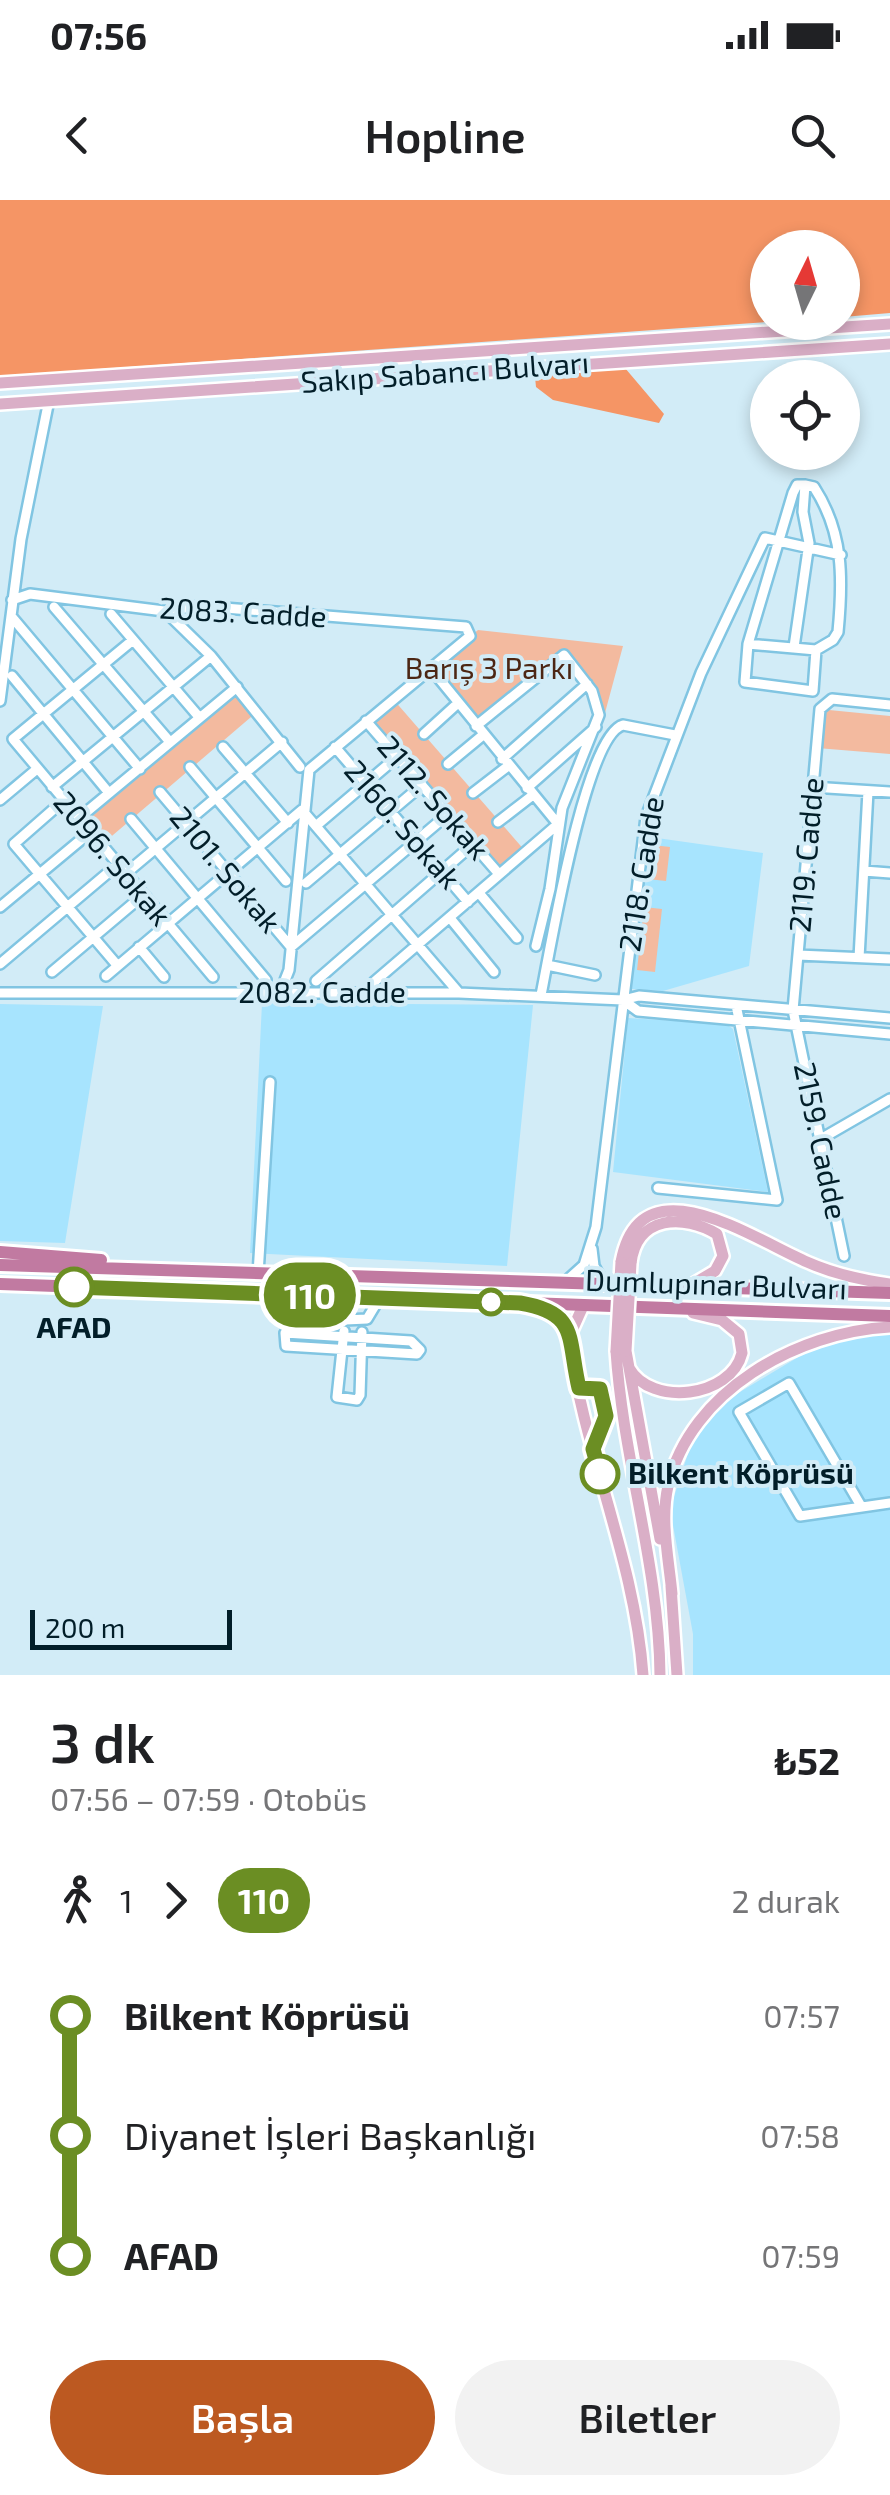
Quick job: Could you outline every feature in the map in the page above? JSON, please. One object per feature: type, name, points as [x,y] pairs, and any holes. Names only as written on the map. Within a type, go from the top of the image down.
[{"type":"highway","name":"Dumlupınar Bulvarı","points":[[0,1252],[74,1256],[133,1267]]},
{"type":"highway","name":"Dumlupınar Bulvarı","points":[[0,1265],[890,1293]]},
{"type":"highway","name":"Dumlupınar Bulvarı","points":[[0,1287],[890,1316]]},
{"type":"main road","name":"Sakıp Sabancı Bulvarı","points":[[0,383],[890,324]]},
{"type":"main road","name":"Sakıp Sabancı Bulvarı","points":[[0,404],[890,344]]},
{"type":"main road","points":[[660,1675],[655,1597],[618,1390],[625,1244],[645,1219],[667,1210],[690,1210],[811,1264],[854,1279],[890,1284]]},
{"type":"main road","points":[[626,1262],[638,1241],[667,1220],[684,1219],[707,1228],[724,1244],[724,1256],[715,1271],[683,1289]]},
{"type":"main road","points":[[520,1303],[552,1308],[563,1320],[605,1500],[635,1602],[643,1675]]},
{"type":"main road","points":[[569,1339],[584,1306]]},
{"type":"main road","points":[[621,1351],[636,1378],[674,1392],[710,1386],[738,1366],[742,1339],[731,1324],[660,1308]]},
{"type":"main road","points":[[677,1675],[667,1489],[691,1428],[734,1385],[797,1350],[829,1338],[890,1327]]},
{"type":"main road","points":[[621,1351],[672,1594]]},
{"type":"street","points":[[0,701],[12,600],[49,400]]},
{"type":"street","points":[[794,647],[808,550],[809,528],[803,512],[806,485]]},
{"type":"street","points":[[795,487],[814,487],[841,554],[838,632],[816,650],[812,692],[743,680],[748,644],[780,542],[795,487]]},
{"type":"street","name":"2118. Cadde","points":[[592,1246],[642,834],[676,736],[764,538],[780,542]]},
{"type":"street","points":[[780,542],[841,554]]},
{"type":"street","name":"2083. Cadde","points":[[12,600],[30,594],[164,611],[199,606],[466,627],[470,636],[432,670]]},
{"type":"street","points":[[54,606],[170,742]]},
{"type":"street","points":[[164,611],[211,656],[305,767],[290,970],[280,993]]},
{"type":"street","points":[[110,614],[200,718]]},
{"type":"street","points":[[12,616],[140,769]]},
{"type":"street","points":[[44,714],[133,640]]},
{"type":"street","points":[[748,644],[816,650]]},
{"type":"street","points":[[476,726],[564,655],[587,684],[598,708],[597,727],[558,824],[550,889],[536,946]]},
{"type":"street","points":[[52,787],[211,656]]},
{"type":"street","points":[[305,767],[325,756],[432,670],[558,824]]},
{"type":"street","points":[[12,676],[109,793]]},
{"type":"street","points":[[474,792],[587,684]]},
{"type":"street","points":[[78,819],[237,687]]},
{"type":"street","name":"2119. Cadde","points":[[795,1025],[819,713],[825,702],[890,705]]},
{"type":"street","points":[[424,734],[456,704]]},
{"type":"street","name":"2096. Sokak","points":[[44,714],[13,739],[213,977]]},
{"type":"street","name":"2112. Sokak","points":[[366,722],[499,874]]},
{"type":"street","points":[[541,994],[577,822],[610,734],[623,725],[676,736]]},
{"type":"street","points":[[498,822],[597,727]]},
{"type":"street","points":[[448,764],[483,735]]},
{"type":"street","points":[[124,875],[282,742]]},
{"type":"street","points":[[223,746],[288,823]]},
{"type":"street","name":"2160. Sokak","points":[[335,747],[468,902]]},
{"type":"street","points":[[317,825],[397,757]]},
{"type":"street","points":[[190,767],[286,881]]},
{"type":"street","points":[[0,800],[37,770]]},
{"type":"street","points":[[306,883],[422,785]]},
{"type":"street","points":[[812,787],[890,792]]},
{"type":"street","points":[[859,958],[868,791]]},
{"type":"street","name":"2101. Sokak","points":[[160,792],[291,947]]},
{"type":"street","points":[[63,801],[14,840],[117,965]]},
{"type":"street","points":[[106,976],[302,810]]},
{"type":"street","points":[[302,810],[459,993]]},
{"type":"street","points":[[291,947],[447,814]]},
{"type":"street","points":[[131,819],[266,980]]},
{"type":"street","points":[[374,982],[558,824]]},
{"type":"street","points":[[0,907],[89,834]]},
{"type":"street","points":[[316,981],[472,845]]},
{"type":"street","points":[[0,964],[116,866]]},
{"type":"street","points":[[864,871],[890,872]]},
{"type":"street","name":"2112. Sokak","points":[[479,893],[516,938]]},
{"type":"street","points":[[52,972],[142,896]]},
{"type":"street","points":[[450,918],[494,972]]},
{"type":"street","points":[[139,947],[164,977]]},
{"type":"street","points":[[798,954],[890,959]]},
{"type":"street","points":[[547,966],[595,975]]},
{"type":"street","points":[[290,970],[301,993]]},
{"type":"street","name":"2082. Cadde","points":[[0,990],[541,994],[623,1000]]},
{"type":"street","points":[[623,1000],[638,996],[890,1018]]},
{"type":"street","points":[[623,1000],[638,1011],[890,1034]]},
{"type":"street","points":[[658,1188],[778,1200],[736,1005]]},
{"type":"street","name":"2159. Cadde","points":[[795,1025],[844,1256]]},
{"type":"street","points":[[258,1274],[270,1082]]},
{"type":"street","points":[[820,1140],[890,1099]]},
{"type":"street","points":[[563,1284],[584,1265],[592,1246]]},
{"type":"street","points":[[592,1246],[594,1266],[606,1287]]},
{"type":"street","points":[[332,1296],[344,1327],[337,1397],[342,1401],[356,1400],[360,1395],[362,1328],[378,1299]]},
{"type":"street","points":[[344,1327],[362,1328]]},
{"type":"street","points":[[344,1327],[411,1341],[420,1350],[417,1354],[284,1343],[285,1334],[344,1327]]},
{"type":"street","points":[[861,1506],[789,1382],[739,1412],[800,1516],[890,1503]]},
{"type":"shaded area","points":[[0,200],[890,200],[890,313],[860,316],[860,230],[750,230],[750,323],[0,376]]},
{"type":"shaded area","points":[[625,368],[664,414],[659,423],[553,400],[536,387],[535,377]]},
{"type":"shaded area","points":[[650,837],[763,853],[749,966],[663,991],[631,989]]},
{"type":"shaded area","points":[[262,1003],[533,1005],[507,1266],[250,1253]]},
{"type":"shaded area","points":[[0,1004],[103,1006],[65,1243],[0,1241]]},
{"type":"shaded area","points":[[628,1018],[726,1024],[733,1029],[768,1192],[613,1172]]},
{"type":"shaded area","points":[[890,1333],[890,1675],[693,1675],[693,1634],[670,1509],[694,1435],[725,1401],[805,1353],[837,1341]]},
{"type":"green space","name":"Barış 3 Parkı","points":[[478,630],[623,646],[602,724],[598,708],[564,655],[476,726],[432,670]]},
{"type":"green space","points":[[237,687],[257,712],[106,841],[88,820]]},
{"type":"green space","points":[[393,699],[526,852],[499,874],[366,721]]},
{"type":"green space","points":[[829,710],[890,716],[890,754],[817,748],[819,718]]},
{"type":"green space","points":[[652,845],[670,847],[666,881],[648,879]]},
{"type":"green space","points":[[644,907],[662,909],[655,972],[637,970]]},
{"type":"bus line","name":"110","points":[[74,1287],[520,1303],[552,1308],[563,1320],[579,1388],[600,1389],[606,1416],[593,1449],[600,1474]]},
{"type":"place","name":"AFAD","points":[[74,1287]]},
{"type":"place","name":"Bilkent Köprüsü","points":[[600,1474]]}]
